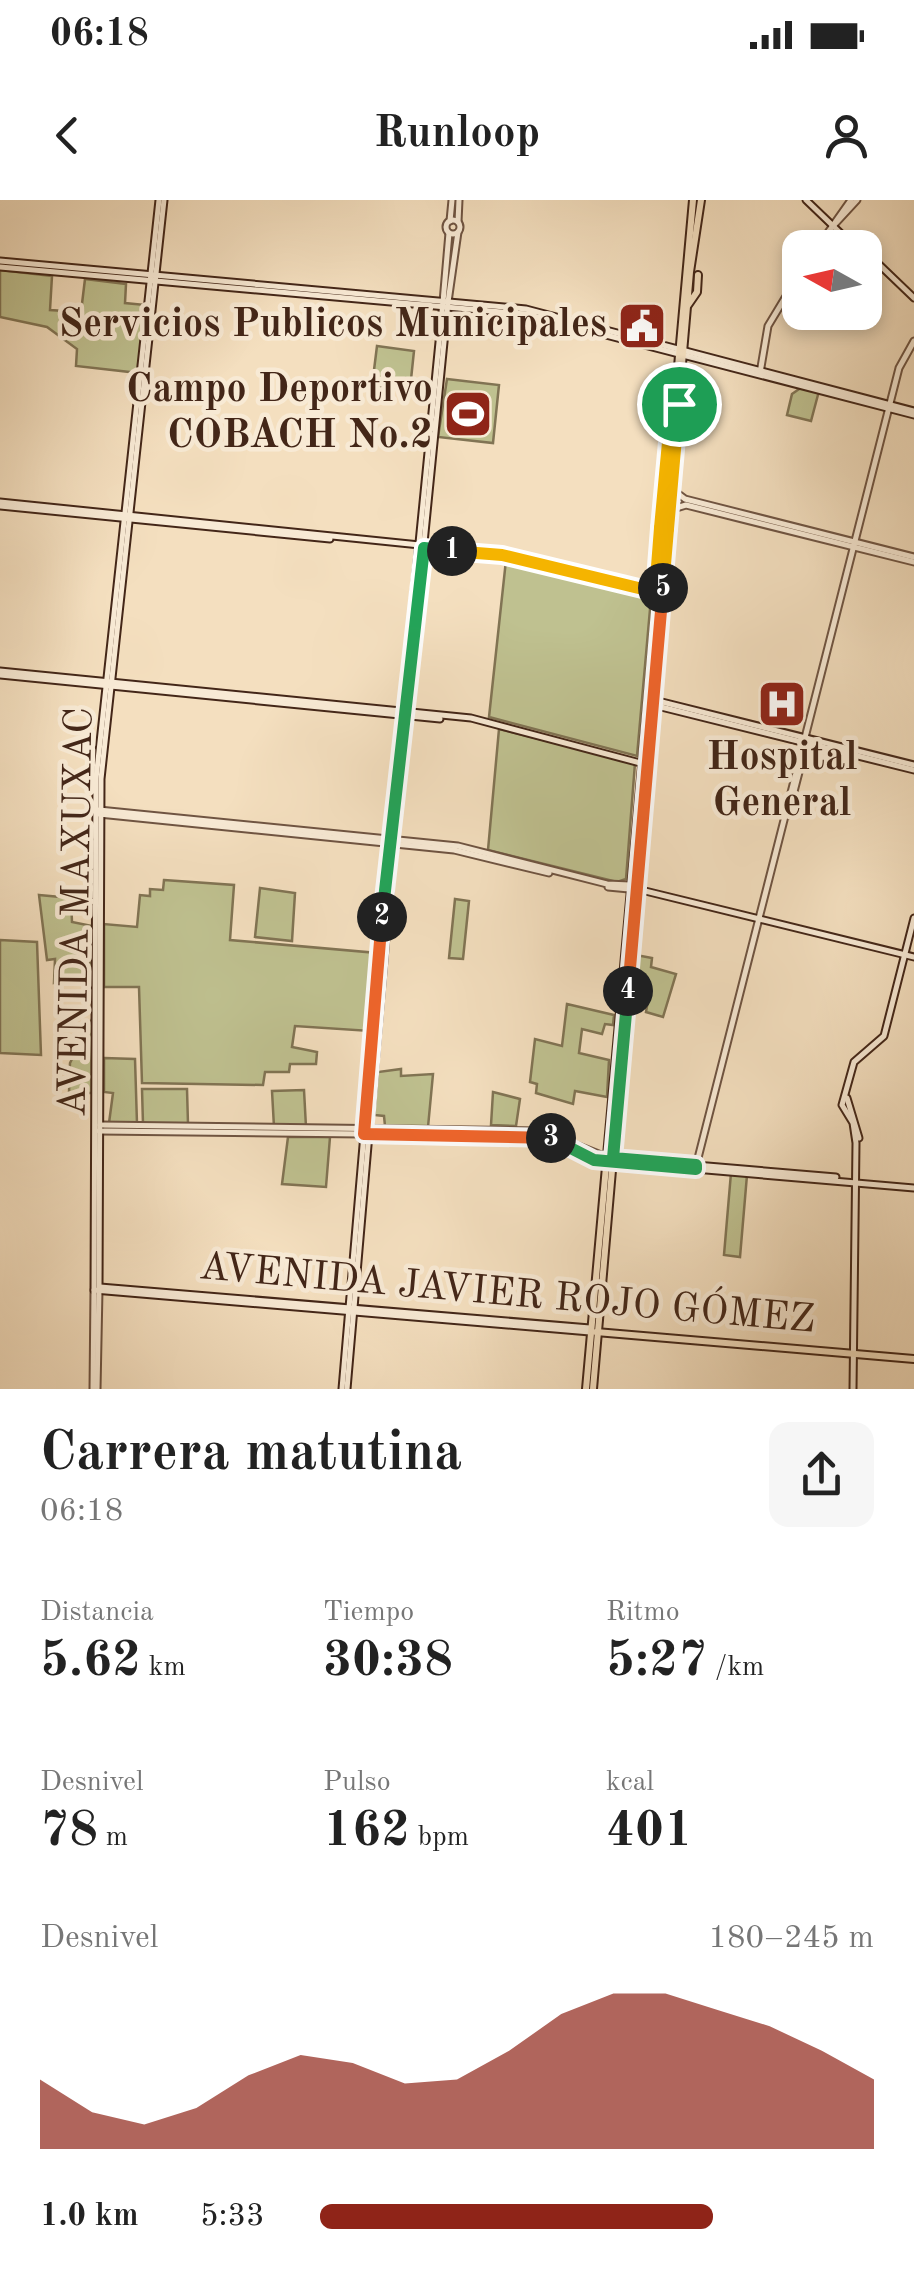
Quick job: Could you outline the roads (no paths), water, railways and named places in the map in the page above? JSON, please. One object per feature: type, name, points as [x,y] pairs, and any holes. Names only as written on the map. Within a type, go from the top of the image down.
[{"type":"main road","name":"AVENIDA MAXUXAC","points":[[96,1389],[98,812],[162,200]]},
{"type":"main road","points":[[344,1389],[391,842],[448,282],[449,233],[456,200]]},
{"type":"main road","points":[[645,763],[654,703],[661,563],[693,200]]},
{"type":"main road","points":[[682,333],[701,200]]},
{"type":"main road","points":[[808,200],[841,230]]},
{"type":"main road","points":[[830,230],[854,200]]},
{"type":"main road","points":[[450,256],[458,232],[454,222]]},
{"type":"main road","points":[[449,233],[458,232]]},
{"type":"main road","points":[[0,264],[526,309],[914,413]]},
{"type":"main road","points":[[882,270],[914,300]]},
{"type":"main road","points":[[687,306],[697,292],[698,276]]},
{"type":"main road","points":[[759,374],[768,326],[782,303]]},
{"type":"main road","points":[[697,1167],[890,407],[904,360],[914,343]]},
{"type":"main road","points":[[664,529],[670,510],[678,379]]},
{"type":"main road","points":[[672,488],[685,499],[855,545]]},
{"type":"main road","points":[[0,504],[495,554],[659,592]]},
{"type":"main road","points":[[670,510],[686,504],[914,560]]},
{"type":"main road","points":[[0,673],[478,720],[645,763]]},
{"type":"main road","points":[[654,703],[914,767]]},
{"type":"main road","points":[[590,1389],[633,887],[654,703]]},
{"type":"main road","points":[[98,812],[458,846],[909,954]]},
{"type":"main road","points":[[909,954],[914,918]]},
{"type":"main road","points":[[854,1389],[855,1126],[842,1102],[854,1062],[884,1036],[914,930]]},
{"type":"main road","points":[[98,1128],[547,1132],[609,1160],[914,1186]]},
{"type":"main road","name":"AVENIDA JAVIER ROJO GÓMEZ","points":[[96,1288],[914,1357]]},
{"type":"place","name":"Servicios Publicos Municipales","points":[[642,326]]},
{"type":"place","name":"Campo Deportivo COBACH No.2","points":[[468,414]]},
{"type":"place","name":"Hospital General","points":[[782,704]]}]
